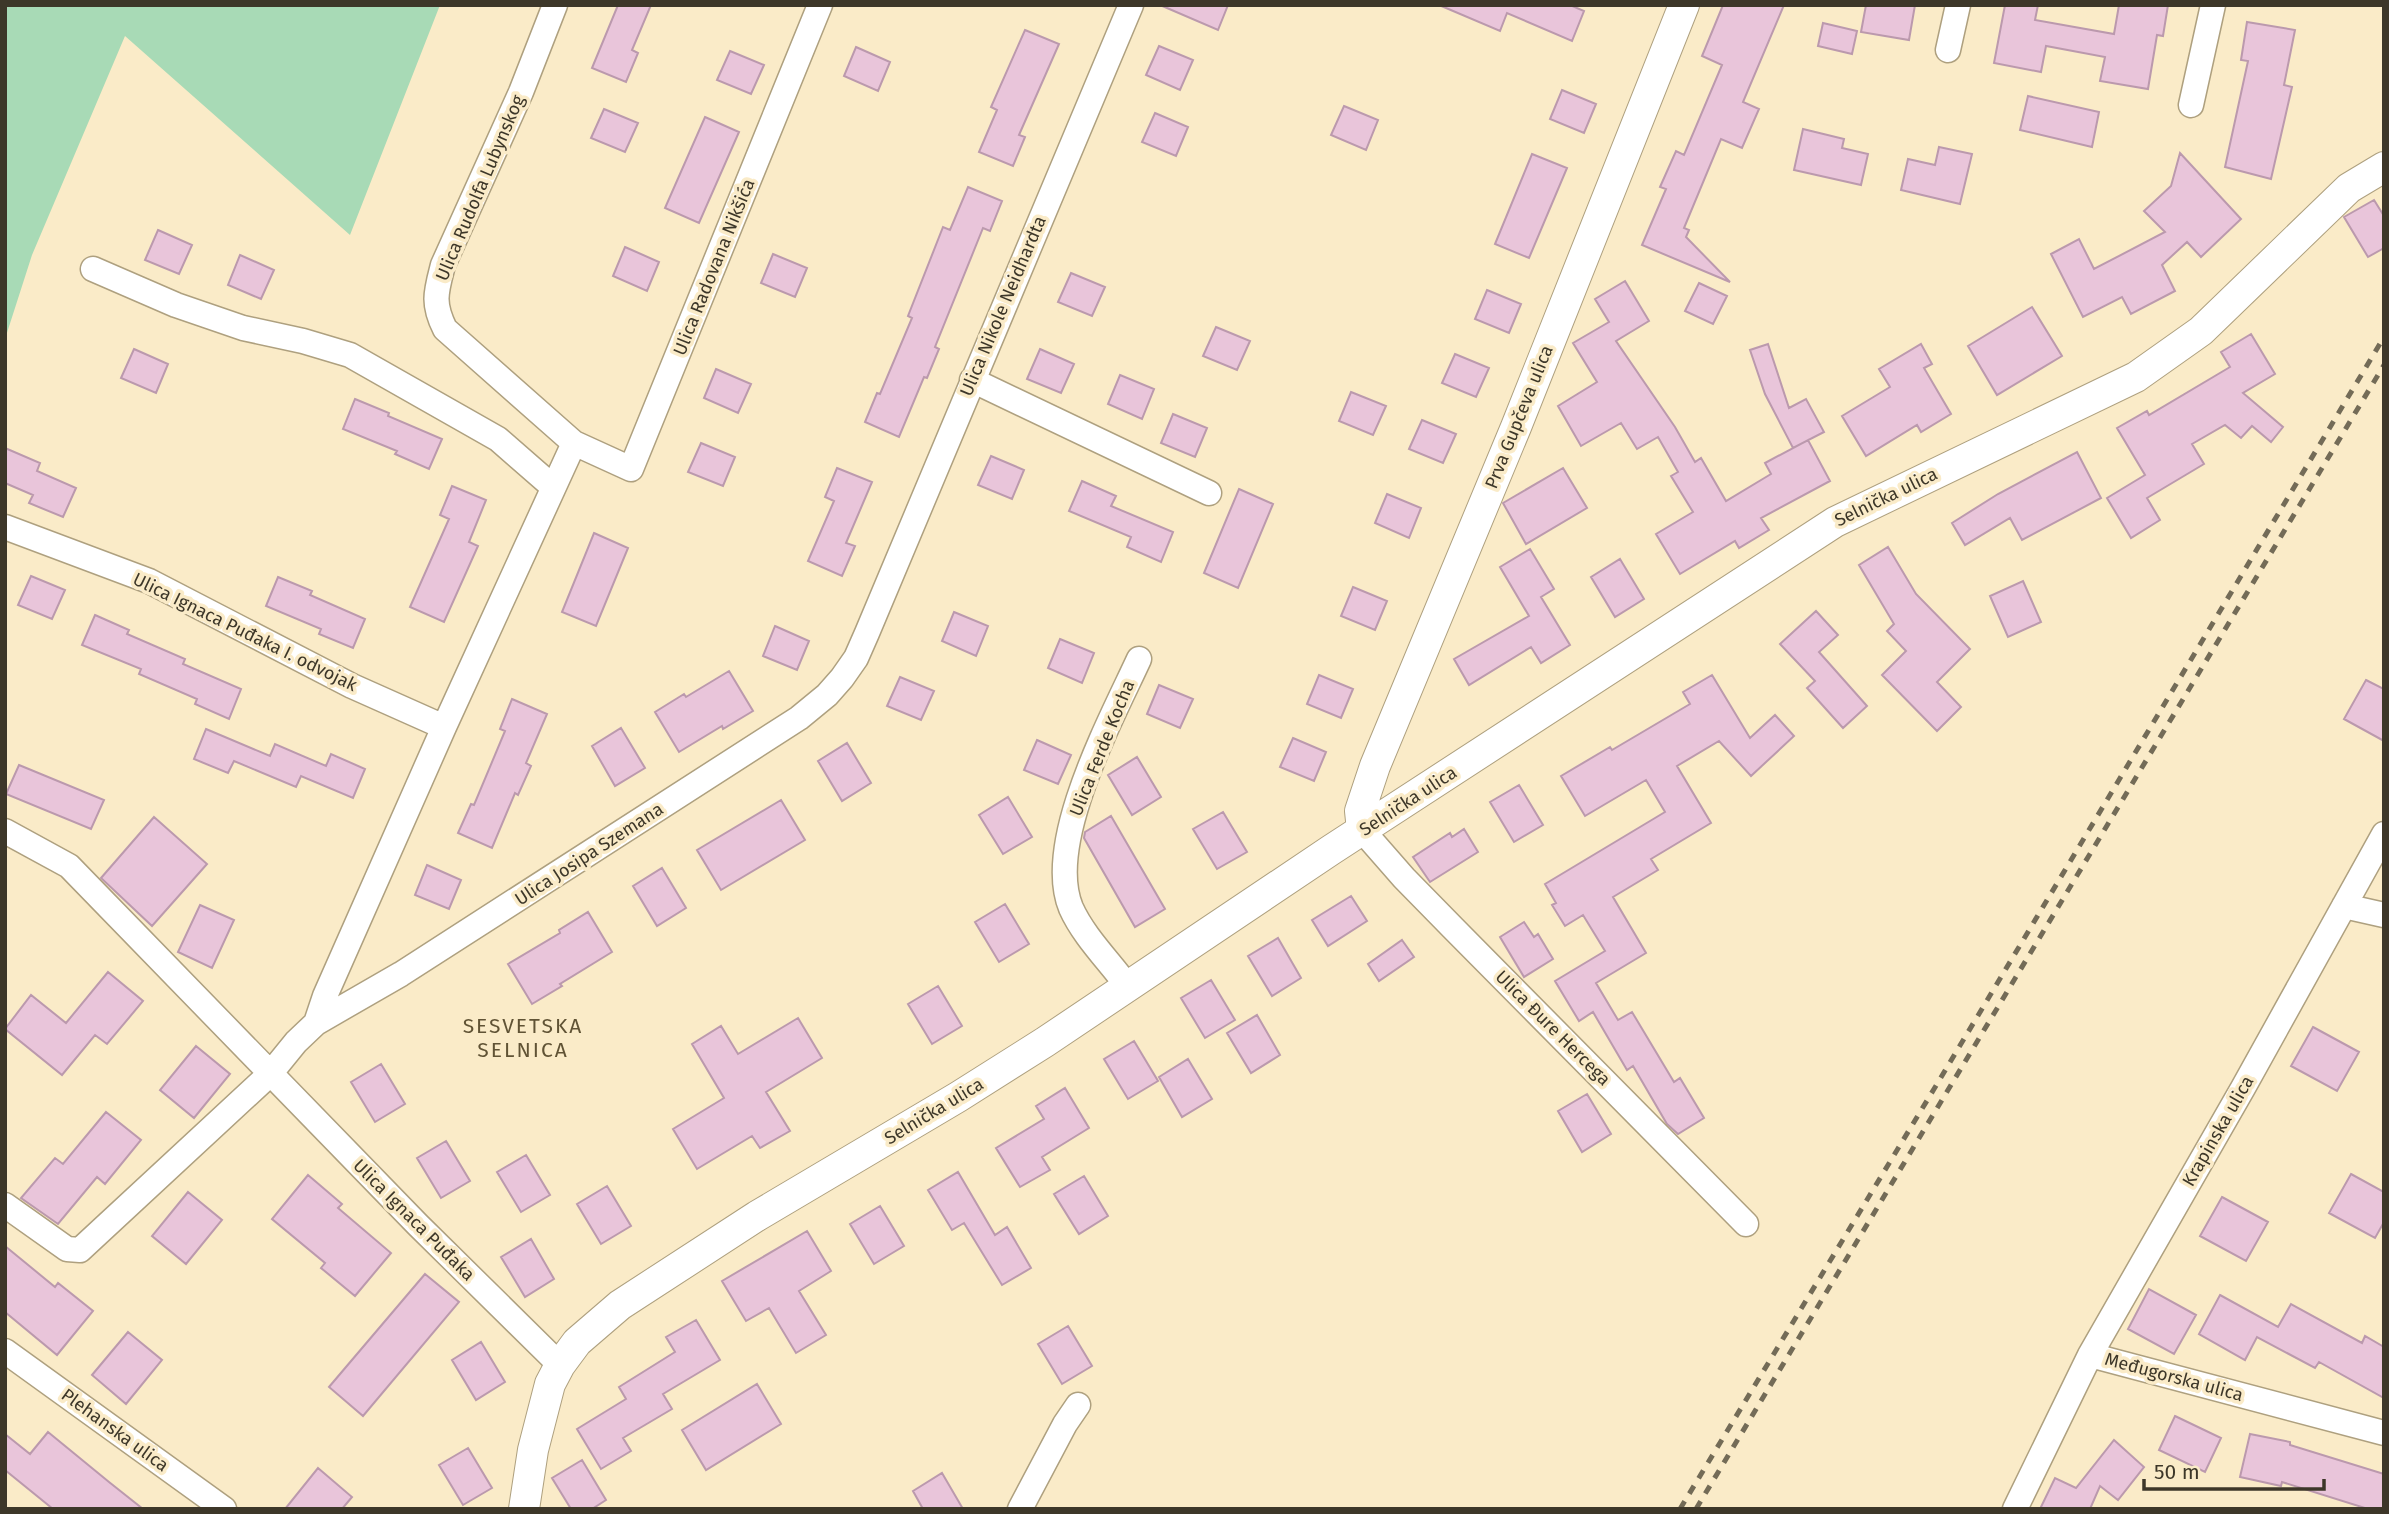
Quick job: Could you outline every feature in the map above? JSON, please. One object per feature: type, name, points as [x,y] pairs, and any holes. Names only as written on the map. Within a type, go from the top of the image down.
[{"type":"street","name":"Ulica Rudolfa Lubynskog","points":[[555,5],[521,92],[443,265],[436,290],[436,311],[445,329],[574,443]]},
{"type":"street","name":"Ulica Radovana Nikšića","points":[[574,443],[631,469],[820,5]]},
{"type":"street","name":"Ulica Nikole Neidhardta","points":[[878,607],[1131,5]]},
{"type":"street","name":"Prva Gupčeva ulica","points":[[1362,830],[1360,811],[1375,766],[1516,428],[1684,5]]},
{"type":"street","points":[[1948,50],[1958,5]]},
{"type":"street","points":[[2191,105],[2213,5]]},
{"type":"street","name":"Selnička ulica","points":[[526,1507],[533,1450],[550,1384],[577,1342],[620,1305],[757,1216],[958,1097],[1835,522],[2136,377],[2201,331],[2349,188],[2384,167]]},
{"type":"street","points":[[93,269],[176,305],[243,328],[350,355],[498,439],[553,487]]},
{"type":"street","points":[[972,380],[1209,493]]},
{"type":"street","points":[[316,1023],[444,727],[574,443]]},
{"type":"street","name":"Ulica Ignaca Puđaka I. odvojak","points":[[5,527],[149,581],[352,686],[444,727]]},
{"type":"street","name":"Ulica Josipa Szemana","points":[[270,1073],[316,1023],[401,974],[799,718],[827,695],[856,659],[878,607]]},
{"type":"street","name":"Ulica Ferde Kocha","points":[[1128,987],[1084,930],[1071,908],[1065,872],[1075,809],[1139,659]]},
{"type":"street","name":"Ulica Đure Hercega","points":[[1362,830],[1404,878],[1746,1224]]},
{"type":"street","name":"Ulica Ignaca Puđaka","points":[[5,831],[69,866],[560,1365]]},
{"type":"street","name":"Krapinska ulica","points":[[2090,1355],[2384,834]]},
{"type":"street","points":[[2344,906],[2384,915]]},
{"type":"street","points":[[5,1205],[67,1249],[80,1250],[270,1073]]},
{"type":"street","name":"Plehanska ulica","points":[[5,1351],[224,1509]]},
{"type":"street","name":"Međugorska ulica","points":[[2015,1509],[2090,1355],[2384,1433]]},
{"type":"street","points":[[1020,1509],[1078,1405]]},
{"type":"green space","points":[[5,5],[440,5],[350,235],[125,36],[32,255],[5,339]]},
{"type":"building","points":[[618,5],[651,5],[632,50],[638,53],[626,82],[592,68]]},
{"type":"building","points":[[1160,5],[1228,5],[1218,30]]},
{"type":"building","points":[[1439,5],[1570,5],[1584,11],[1572,41],[1507,13],[1500,31]]},
{"type":"building","points":[[1723,5],[1784,5],[1743,102],[1759,109],[1742,148],[1721,139],[1684,228],[1689,230],[1686,237],[1730,282],[1642,245],[1666,189],[1660,187],[1676,151],[1684,155],[1722,65],[1702,56]]},
{"type":"building","points":[[1866,5],[1915,5],[1909,40],[1861,32]]},
{"type":"building","points":[[2005,5],[2038,5],[2035,20],[2114,34],[2119,5],[2168,5],[2163,36],[2157,35],[2148,89],[2100,81],[2105,57],[2046,46],[2041,72],[1994,63]]},
{"type":"building","points":[[2247,22],[2295,30],[2284,85],[2292,87],[2271,179],[2225,167],[2248,61],[2241,60]]},
{"type":"building","points":[[1823,23],[1857,31],[1852,54],[1818,46]]},
{"type":"building","points":[[1025,30],[1059,44],[1019,135],[1025,137],[1013,166],[979,152],[997,110],[991,107]]},
{"type":"building","points":[[1159,46],[1193,60],[1180,90],[1146,75]]},
{"type":"building","points":[[856,47],[890,62],[878,91],[844,76]]},
{"type":"building","points":[[730,51],[764,65],[751,94],[717,80]]},
{"type":"building","points":[[1562,90],[1596,104],[1584,133],[1550,119]]},
{"type":"building","points":[[2028,96],[2099,112],[2092,147],[2020,130]]},
{"type":"building","points":[[1344,106],[1378,120],[1366,150],[1331,135]]},
{"type":"building","points":[[604,109],[638,123],[625,152],[591,138]]},
{"type":"building","points":[[1155,113],[1188,127],[1176,156],[1142,142]]},
{"type":"building","points":[[705,117],[739,132],[699,223],[665,208]]},
{"type":"building","points":[[1803,129],[1844,139],[1842,148],[1868,154],[1861,185],[1794,170]]},
{"type":"building","points":[[1939,147],[1972,154],[1960,204],[1901,190],[1908,159],[1935,165]]},
{"type":"building","points":[[2180,153],[2241,219],[2201,257],[2187,242],[2162,265],[2175,291],[2131,314],[2122,297],[2083,317],[2051,254],[2079,239],[2094,269],[2165,232],[2144,211],[2171,186]]},
{"type":"building","points":[[1532,154],[1567,168],[1529,258],[1495,244]]},
{"type":"building","points":[[968,187],[1002,201],[990,231],[983,228],[935,347],[939,349],[899,437],[865,422],[877,393],[880,394],[912,318],[908,316],[943,227],[950,230]]},
{"type":"building","points":[[2374,200],[2384,216],[2384,248],[2368,257],[2344,217]]},
{"type":"building","points":[[158,230],[192,245],[179,274],[145,260]]},
{"type":"building","points":[[625,247],[659,262],[647,291],[613,276]]},
{"type":"building","points":[[773,254],[807,268],[795,297],[761,283]]},
{"type":"building","points":[[240,255],[274,270],[261,299],[228,285]]},
{"type":"building","points":[[1071,273],[1105,287],[1092,316],[1058,302]]},
{"type":"building","points":[[1625,281],[1649,321],[1616,341],[1675,427],[1695,462],[1701,458],[1726,501],[1771,474],[1765,463],[1808,440],[1830,481],[1761,518],[1769,530],[1739,548],[1735,541],[1680,574],[1656,534],[1693,512],[1671,476],[1678,472],[1658,437],[1637,449],[1621,423],[1581,446],[1558,406],[1597,382],[1573,343],[1609,322],[1595,299]]},
{"type":"building","points":[[1699,283],[1727,296],[1713,324],[1685,311]]},
{"type":"building","points":[[1487,290],[1521,304],[1509,333],[1475,319]]},
{"type":"building","points":[[2032,307],[2062,356],[1997,395],[1968,346]]},
{"type":"building","points":[[1216,327],[1250,341],[1237,370],[1203,356]]},
{"type":"building","points":[[2251,334],[2275,374],[2243,393],[2283,427],[2271,442],[2252,426],[2241,438],[2225,425],[2192,444],[2204,464],[2147,498],[2160,520],[2131,538],[2107,498],[2145,475],[2117,428],[2147,411],[2149,415],[2230,367],[2221,352]]},
{"type":"building","points":[[1768,344],[1789,408],[1806,399],[1824,432],[1793,448],[1765,394],[1750,350]]},
{"type":"building","points":[[1921,344],[1932,364],[1924,368],[1951,414],[1921,432],[1917,425],[1866,456],[1842,416],[1890,387],[1879,369]]},
{"type":"building","points":[[134,349],[168,364],[156,393],[121,378]]},
{"type":"building","points":[[1040,349],[1074,364],[1061,393],[1027,379]]},
{"type":"building","points":[[1455,354],[1489,368],[1476,397],[1442,383]]},
{"type":"building","points":[[716,369],[751,384],[738,413],[704,398]]},
{"type":"building","points":[[1120,375],[1154,389],[1142,419],[1108,404]]},
{"type":"building","points":[[1351,392],[1386,406],[1373,435],[1339,421]]},
{"type":"building","points":[[355,399],[442,439],[429,469],[395,454],[397,451],[343,429]]},
{"type":"building","points":[[1173,414],[1207,428],[1195,457],[1161,443]]},
{"type":"building","points":[[1422,420],[1456,434],[1443,463],[1409,449]]},
{"type":"building","points":[[701,443],[735,457],[723,486],[688,472]]},
{"type":"building","points":[[5,448],[40,463],[37,471],[76,488],[63,517],[29,503],[33,495],[5,483]]},
{"type":"building","points":[[2077,452],[2101,498],[2022,540],[2010,518],[1965,545],[1952,523],[1998,494]]},
{"type":"building","points":[[991,456],[1024,470],[1012,499],[978,485]]},
{"type":"building","points":[[837,468],[872,482],[846,543],[855,546],[842,576],[808,561],[834,501],[825,497]]},
{"type":"building","points":[[1563,468],[1587,508],[1526,544],[1503,503]]},
{"type":"building","points":[[1082,481],[1116,496],[1111,506],[1173,532],[1161,562],[1127,547],[1131,537],[1069,511]]},
{"type":"building","points":[[452,486],[486,500],[469,542],[478,546],[444,622],[410,607],[449,519],[440,515]]},
{"type":"building","points":[[1239,489],[1273,504],[1238,588],[1204,573]]},
{"type":"building","points":[[1387,494],[1421,508],[1409,538],[1375,523]]},
{"type":"building","points":[[594,533],[628,548],[596,626],[562,612]]},
{"type":"building","points":[[1888,547],[1916,594],[1970,649],[1937,682],[1961,707],[1937,731],[1882,675],[1906,651],[1887,631],[1894,624],[1859,565]]},
{"type":"building","points":[[1530,549],[1554,589],[1541,597],[1570,645],[1541,663],[1531,647],[1469,685],[1454,659],[1529,616],[1500,567]]},
{"type":"building","points":[[1620,559],[1644,599],[1615,617],[1591,577]]},
{"type":"building","points":[[31,576],[65,590],[52,619],[18,605]]},
{"type":"building","points":[[278,577],[312,591],[310,595],[365,619],[353,648],[319,634],[321,629],[266,606]]},
{"type":"building","points":[[2023,581],[2041,622],[2008,637],[1990,596]]},
{"type":"building","points":[[1353,587],[1387,601],[1375,630],[1341,616]]},
{"type":"building","points":[[1816,611],[1838,635],[1819,652],[1867,706],[1843,728],[1807,688],[1815,681],[1780,644]]},
{"type":"building","points":[[954,612],[988,626],[976,656],[942,641]]},
{"type":"building","points":[[95,615],[129,630],[127,634],[185,659],[183,664],[241,689],[229,719],[195,704],[197,699],[139,674],[141,669],[82,645]]},
{"type":"building","points":[[775,626],[809,641],[797,670],[763,656]]},
{"type":"building","points":[[1060,639],[1094,653],[1082,683],[1048,668]]},
{"type":"building","points":[[729,671],[753,711],[679,752],[655,712]]},
{"type":"building","points":[[1319,675],[1353,689],[1341,718],[1307,704]]},
{"type":"building","points":[[1712,675],[1750,738],[1775,715],[1794,736],[1751,776],[1719,741],[1677,766],[1711,823],[1651,859],[1658,870],[1613,897],[1646,953],[1596,983],[1618,1020],[1632,1012],[1674,1082],[1680,1078],[1704,1118],[1678,1134],[1667,1124],[1633,1066],[1627,1070],[1593,1012],[1579,1021],[1555,981],[1605,951],[1583,915],[1565,926],[1552,905],[1556,903],[1545,884],[1665,812],[1646,780],[1585,816],[1561,776],[1610,747],[1612,750],[1690,704],[1683,692]]},
{"type":"building","points":[[900,677],[934,691],[921,720],[887,706]]},
{"type":"building","points":[[2366,680],[2384,689],[2384,741],[2344,719]]},
{"type":"building","points":[[1159,685],[1193,699],[1180,728],[1147,714]]},
{"type":"building","points":[[512,699],[547,714],[526,763],[531,766],[518,795],[515,793],[492,848],[458,833],[471,804],[474,805],[505,731],[500,729]]},
{"type":"building","points":[[621,728],[645,768],[615,786],[592,746]]},
{"type":"building","points":[[206,729],[270,756],[275,744],[326,766],[331,754],[365,769],[353,798],[301,776],[296,787],[234,761],[228,773],[194,759]]},
{"type":"building","points":[[1293,738],[1326,752],[1314,781],[1280,767]]},
{"type":"building","points":[[1037,740],[1071,755],[1058,784],[1024,770]]},
{"type":"building","points":[[847,743],[871,783],[842,801],[818,761]]},
{"type":"building","points":[[1137,757],[1161,797],[1132,815],[1108,775]]},
{"type":"building","points":[[19,765],[104,800],[91,829],[6,794]]},
{"type":"building","points":[[1519,785],[1543,825],[1514,842],[1490,802]]},
{"type":"building","points":[[1008,797],[1032,837],[1003,854],[979,815]]},
{"type":"building","points":[[781,800],[805,840],[721,890],[697,850]]},
{"type":"building","points":[[1223,812],[1247,852],[1217,869],[1193,829]]},
{"type":"building","points":[[1111,816],[1165,909],[1135,927],[1084,838],[1085,832]]},
{"type":"building","points":[[154,817],[207,864],[152,926],[101,878]]},
{"type":"building","points":[[1464,829],[1478,852],[1430,882],[1413,857],[1450,833],[1452,837]]},
{"type":"building","points":[[427,865],[461,880],[449,909],[415,895]]},
{"type":"building","points":[[662,868],[686,908],[657,926],[633,886]]},
{"type":"building","points":[[1351,896],[1367,921],[1328,946],[1312,920]]},
{"type":"building","points":[[1005,904],[1029,944],[999,962],[975,922]]},
{"type":"building","points":[[200,905],[234,920],[212,968],[178,952]]},
{"type":"building","points":[[588,912],[612,952],[532,1004],[508,964],[560,933],[559,930]]},
{"type":"building","points":[[1524,922],[1534,937],[1538,934],[1553,959],[1524,977],[1500,937]]},
{"type":"building","points":[[1278,938],[1301,978],[1272,996],[1248,956]]},
{"type":"building","points":[[1402,940],[1414,957],[1379,981],[1368,964]]},
{"type":"building","points":[[108,972],[143,1001],[107,1044],[95,1035],[62,1075],[5,1029],[31,995],[66,1023]]},
{"type":"building","points":[[1211,980],[1235,1020],[1205,1038],[1181,998]]},
{"type":"building","points":[[938,986],[962,1026],[932,1044],[908,1004]]},
{"type":"building","points":[[1257,1015],[1280,1055],[1251,1073],[1227,1033]]},
{"type":"building","points":[[798,1018],[822,1058],[766,1092],[790,1131],[760,1148],[752,1136],[697,1169],[673,1129],[724,1098],[692,1044],[721,1026],[738,1054]]},
{"type":"building","points":[[2313,1027],[2359,1052],[2337,1091],[2291,1066]]},
{"type":"building","points":[[1134,1041],[1158,1081],[1128,1099],[1104,1059]]},
{"type":"building","points":[[196,1046],[230,1074],[194,1118],[160,1090]]},
{"type":"building","points":[[1188,1059],[1212,1099],[1182,1117],[1159,1077]]},
{"type":"building","points":[[381,1064],[405,1104],[375,1122],[351,1082]]},
{"type":"building","points":[[1065,1088],[1089,1128],[1042,1157],[1050,1170],[1020,1187],[996,1148],[1044,1119],[1036,1106]]},
{"type":"building","points":[[1587,1094],[1611,1134],[1582,1152],[1558,1111]]},
{"type":"building","points":[[106,1112],[141,1140],[105,1184],[97,1177],[58,1224],[21,1198],[55,1158],[63,1164]]},
{"type":"building","points":[[446,1141],[470,1181],[441,1198],[417,1158]]},
{"type":"building","points":[[526,1155],[550,1195],[521,1212],[497,1172]]},
{"type":"building","points":[[958,1172],[995,1235],[1007,1227],[1031,1268],[1002,1285],[964,1223],[952,1230],[928,1190]]},
{"type":"building","points":[[2351,1174],[2384,1192],[2384,1222],[2375,1238],[2329,1213]]},
{"type":"building","points":[[308,1175],[342,1204],[338,1208],[391,1253],[355,1296],[321,1268],[325,1263],[272,1219]]},
{"type":"building","points":[[1084,1176],[1108,1216],[1079,1234],[1054,1194]]},
{"type":"building","points":[[607,1186],[631,1226],[601,1244],[577,1204]]},
{"type":"building","points":[[188,1192],[222,1220],[186,1264],[152,1236]]},
{"type":"building","points":[[2222,1197],[2268,1222],[2246,1261],[2200,1236]]},
{"type":"building","points":[[880,1206],[904,1246],[874,1264],[850,1224]]},
{"type":"building","points":[[807,1231],[831,1271],[799,1291],[826,1335],[796,1353],[769,1308],[746,1321],[722,1281]]},
{"type":"building","points":[[531,1239],[554,1279],[525,1297],[501,1257]]},
{"type":"building","points":[[5,1246],[55,1287],[58,1283],[93,1311],[57,1355],[5,1312]]},
{"type":"building","points":[[425,1274],[459,1302],[363,1416],[329,1387]]},
{"type":"building","points":[[2149,1289],[2196,1315],[2174,1354],[2128,1329]]},
{"type":"building","points":[[2220,1295],[2278,1327],[2291,1304],[2362,1343],[2365,1336],[2384,1347],[2384,1398],[2319,1362],[2315,1368],[2257,1337],[2245,1360],[2199,1334]]},
{"type":"building","points":[[696,1320],[720,1360],[663,1394],[672,1409],[623,1438],[631,1451],[601,1469],[577,1429],[626,1399],[619,1387],[675,1352],[666,1337]]},
{"type":"building","points":[[1068,1326],[1092,1366],[1062,1384],[1038,1344]]},
{"type":"building","points":[[128,1332],[162,1360],[126,1404],[92,1375]]},
{"type":"building","points":[[481,1342],[505,1382],[476,1400],[452,1360]]},
{"type":"building","points":[[757,1384],[781,1424],[706,1470],[682,1430]]},
{"type":"building","points":[[2175,1416],[2221,1438],[2205,1472],[2159,1450]]},
{"type":"building","points":[[48,1432],[143,1509],[53,1509],[5,1470],[5,1434],[30,1454]]},
{"type":"building","points":[[2250,1434],[2290,1442],[2290,1445],[2384,1474],[2384,1509],[2368,1509],[2282,1482],[2281,1486],[2240,1477]]},
{"type":"building","points":[[2114,1440],[2144,1467],[2118,1500],[2100,1486],[2090,1509],[2040,1509],[2055,1478],[2076,1488]]},
{"type":"building","points":[[468,1448],[492,1488],[463,1505],[439,1465]]},
{"type":"building","points":[[582,1460],[606,1500],[592,1509],[571,1509],[552,1478]]},
{"type":"building","points":[[318,1468],[352,1497],[342,1509],[285,1509]]},
{"type":"building","points":[[942,1473],[963,1509],[923,1509],[913,1491]]},
{"type":"railway","points":[[1680,1509],[2384,337]]},
{"type":"railway","points":[[1696,1509],[2384,365]]},
{"type":"district","name":"SESVETSKA SELNICA","points":[[523,1038]]}]
